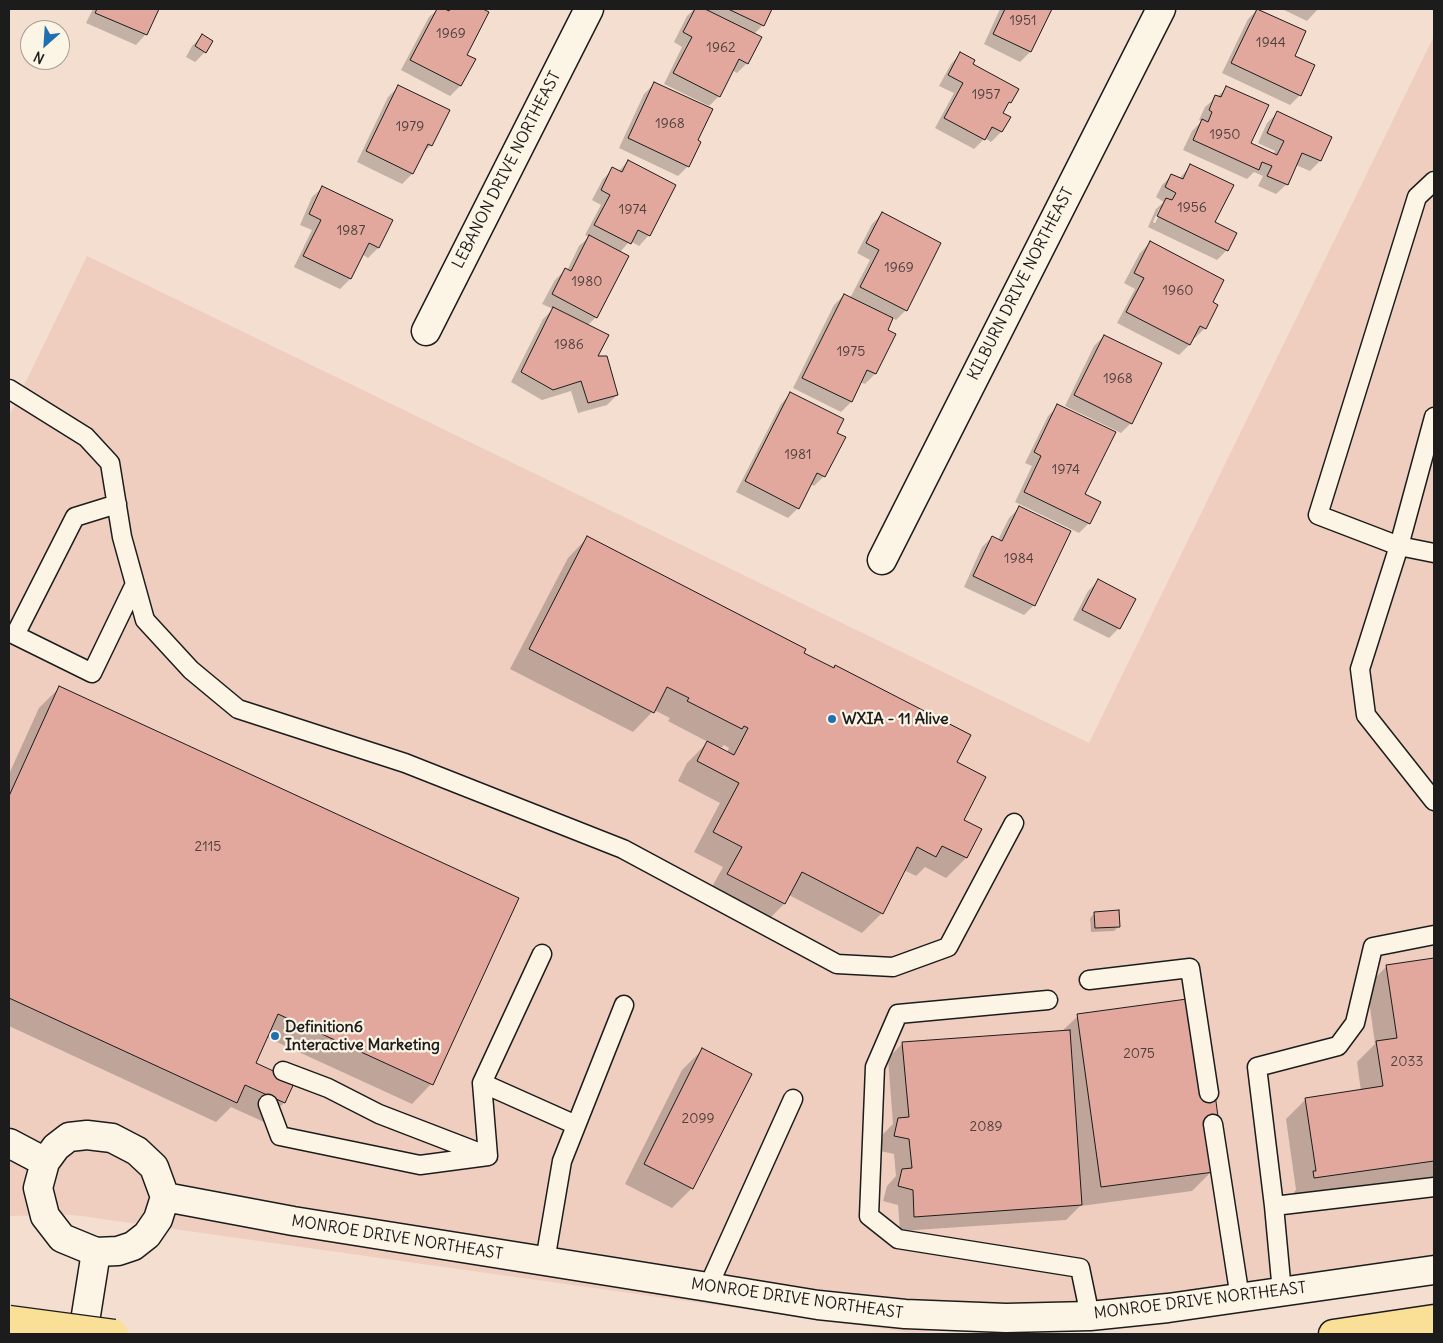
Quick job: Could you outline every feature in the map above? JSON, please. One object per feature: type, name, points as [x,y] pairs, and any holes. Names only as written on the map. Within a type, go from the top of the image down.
[{"type":"highway","points":[[1333,1334],[1434,1319]]},
{"type":"highway","points":[[9,1320],[114,1334]]},
{"type":"main road","name":"LEBANON DRIVE NORTHEAST","points":[[426,331],[589,9]]},
{"type":"main road","name":"KILBURN DRIVE NORTHEAST","points":[[882,560],[1161,9]]},
{"type":"main road","points":[[87,1135],[112,1138],[136,1151],[154,1167],[164,1197],[158,1219],[147,1235],[133,1246],[118,1251],[96,1252],[62,1238],[45,1216],[38,1188],[45,1162],[56,1147],[69,1137],[87,1135]]},
{"type":"main road","points":[[9,1143],[45,1162]]},
{"type":"main road","name":"MONROE DRIVE NORTHEAST","points":[[164,1197],[293,1221],[818,1305],[905,1314],[1006,1318],[1090,1316],[1168,1308],[1434,1270]]},
{"type":"main road","points":[[83,1334],[96,1252]]},
{"type":"lane","points":[[1434,182],[1417,197],[1318,515],[1399,546],[1434,553]]},
{"type":"lane","points":[[9,389],[86,437],[110,463],[122,537],[146,620],[191,670],[238,709],[406,763],[623,850],[837,964],[893,967],[948,947],[1014,823]]},
{"type":"lane","points":[[1434,417],[1399,546],[1360,669],[1366,715],[1434,802]]},
{"type":"lane","points":[[117,504],[74,517],[15,635],[92,673],[135,584]]},
{"type":"lane","points":[[1282,1292],[1274,1206],[1256,1067],[1338,1046],[1355,1024],[1373,946],[1434,935]]},
{"type":"lane","points":[[488,1156],[482,1083],[542,954]]},
{"type":"lane","points":[[1089,980],[1190,968],[1209,1093]]},
{"type":"lane","points":[[1048,1000],[898,1014],[875,1067],[869,1216],[898,1239],[1080,1268],[1090,1316]]},
{"type":"lane","points":[[545,1261],[562,1161],[624,1005]]},
{"type":"lane","points":[[283,1071],[328,1088],[379,1114],[488,1156]]},
{"type":"lane","points":[[482,1083],[576,1125]]},
{"type":"lane","points":[[708,1287],[793,1099]]},
{"type":"lane","points":[[268,1104],[280,1136],[420,1165],[488,1156]]},
{"type":"lane","points":[[1213,1124],[1240,1298]]},
{"type":"lane","points":[[1274,1206],[1434,1187]]},
{"type":"shaded area","points":[[1434,36],[1434,1271],[914,1333],[74,1215],[9,1216],[9,416],[87,256],[1089,743]]},
{"type":"building","points":[[97,9],[159,9],[147,35],[95,13]]},
{"type":"building","points":[[437,9],[449,11],[450,9],[483,9],[489,12],[467,55],[476,59],[461,86],[410,60]]},
{"type":"building","points":[[695,9],[705,9],[762,37],[748,64],[739,59],[720,97],[673,73],[692,37],[683,32]]},
{"type":"building","points":[[728,9],[772,9],[764,26]]},
{"type":"building","points":[[1005,9],[1052,9],[1031,52],[993,34]]},
{"type":"building","points":[[1257,9],[1306,31],[1295,56],[1315,65],[1301,96],[1231,63]]},
{"type":"building","points":[[202,34],[213,41],[206,53],[195,46]]},
{"type":"building","points":[[960,52],[975,60],[973,64],[1019,89],[1003,113],[1011,117],[1002,132],[992,127],[985,140],[944,118],[963,83],[948,75]]},
{"type":"building","points":[[654,82],[713,109],[698,140],[701,142],[689,167],[628,138]]},
{"type":"building","points":[[398,85],[450,110],[432,146],[428,144],[413,174],[366,151]]},
{"type":"building","points":[[1226,86],[1269,105],[1251,143],[1277,155],[1284,141],[1267,133],[1277,111],[1332,137],[1321,161],[1302,153],[1288,185],[1267,176],[1272,166],[1262,162],[1259,170],[1193,140],[1202,119],[1208,122],[1212,112],[1209,110],[1215,95],[1221,97]]},
{"type":"building","points":[[628,160],[676,185],[650,236],[638,230],[631,244],[594,225],[610,195],[601,190],[612,167],[622,172]]},
{"type":"building","points":[[1190,164],[1234,185],[1215,222],[1237,233],[1228,251],[1157,216],[1166,198],[1172,200],[1176,193],[1165,187],[1171,174],[1183,179]]},
{"type":"building","points":[[322,186],[393,220],[379,248],[369,243],[351,279],[303,256],[321,220],[309,214]]},
{"type":"building","points":[[882,212],[941,243],[907,311],[860,287],[879,250],[866,243]]},
{"type":"building","points":[[589,235],[629,256],[597,318],[552,294],[565,268],[571,271]]},
{"type":"building","points":[[1150,241],[1224,280],[1213,302],[1218,305],[1206,329],[1200,326],[1190,345],[1126,312],[1144,278],[1134,273]]},
{"type":"building","points":[[844,294],[893,318],[888,330],[896,334],[876,374],[867,370],[852,402],[802,378]]},
{"type":"building","points":[[553,307],[609,335],[598,356],[607,356],[618,395],[588,403],[581,381],[553,390],[521,372]]},
{"type":"building","points":[[1104,335],[1162,363],[1132,424],[1074,395]]},
{"type":"building","points":[[790,392],[844,419],[837,433],[846,437],[825,477],[817,473],[799,509],[745,481]]},
{"type":"building","points":[[1057,404],[1116,432],[1085,494],[1101,502],[1090,524],[1024,492],[1041,456],[1034,452]]},
{"type":"building","points":[[1019,506],[1071,531],[1035,606],[973,576],[992,536],[1002,541]]},
{"type":"building","name":"WXIA - 11 Alive","points":[[587,536],[806,649],[804,653],[834,668],[835,665],[971,735],[957,762],[986,777],[964,820],[982,829],[967,858],[942,846],[936,857],[917,847],[883,914],[802,872],[785,904],[727,874],[742,847],[713,832],[739,783],[697,761],[707,741],[734,755],[748,728],[744,726],[742,729],[687,701],[689,698],[667,687],[654,713],[529,649]]},
{"type":"building","points":[[1098,579],[1136,599],[1120,629],[1082,610]]},
{"type":"building","points":[[59,686],[519,898],[433,1085],[278,1014],[256,1063],[295,1081],[285,1103],[245,1085],[237,1103],[9,998],[9,796]]},
{"type":"building","points":[[1119,910],[1120,927],[1095,928],[1094,912]]},
{"type":"building","points":[[1434,958],[1434,1161],[1314,1178],[1313,1171],[1316,1171],[1305,1098],[1383,1086],[1376,1041],[1397,1038],[1386,965]]},
{"type":"building","points":[[1187,999],[1201,1096],[1215,1094],[1218,1117],[1206,1118],[1214,1172],[1101,1187],[1077,1014]]},
{"type":"building","points":[[1070,1030],[1082,1205],[914,1217],[913,1190],[898,1186],[902,1169],[912,1168],[909,1139],[894,1136],[898,1118],[909,1117],[902,1042]]},
{"type":"building","points":[[702,1048],[752,1074],[693,1189],[644,1164]]},
{"type":"place","name":"WXIA - 11 Alive","points":[[832,719]]},
{"type":"place","name":"Definition6 Interactive Marketing","points":[[275,1036]]}]
